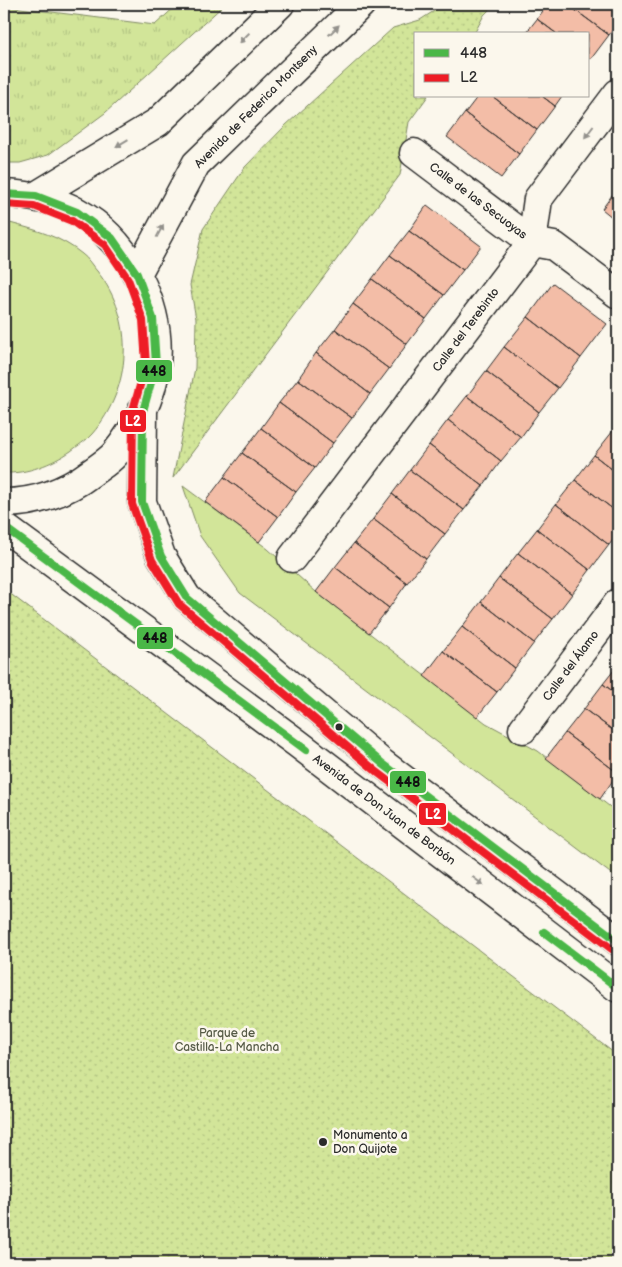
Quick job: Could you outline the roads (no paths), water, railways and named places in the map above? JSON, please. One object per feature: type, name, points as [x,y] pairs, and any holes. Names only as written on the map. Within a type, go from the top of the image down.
[{"type":"street","points":[[36,196],[158,122],[280,4]]},
{"type":"street","name":"Avenida de Federica Montseny","points":[[137,274],[196,164],[361,4]]},
{"type":"street","name":"Calle del Terebinto","points":[[292,558],[532,242],[538,199],[618,93]]},
{"type":"street","name":"Calle de las Secuoyas","points":[[414,153],[532,242],[554,246],[618,294]]},
{"type":"street","points":[[4,194],[36,196],[77,212],[112,238],[137,274],[153,318],[156,365],[143,411],[142,502],[161,556],[187,598],[382,764],[618,941]]},
{"type":"street","points":[[4,503],[22,503],[72,487],[114,455],[143,411]]},
{"type":"street","name":"Avenida de Don Juan de Borbón","points":[[4,527],[297,743],[618,988]]},
{"type":"street","name":"Calle del Álamo","points":[[523,729],[618,603]]},
{"type":"place","name":"Monumento a Don Quijote","points":[[323,1142]]},
{"type":"park label","name":"Parque de Castilla-La Mancha","points":[[227,1040]]}]
